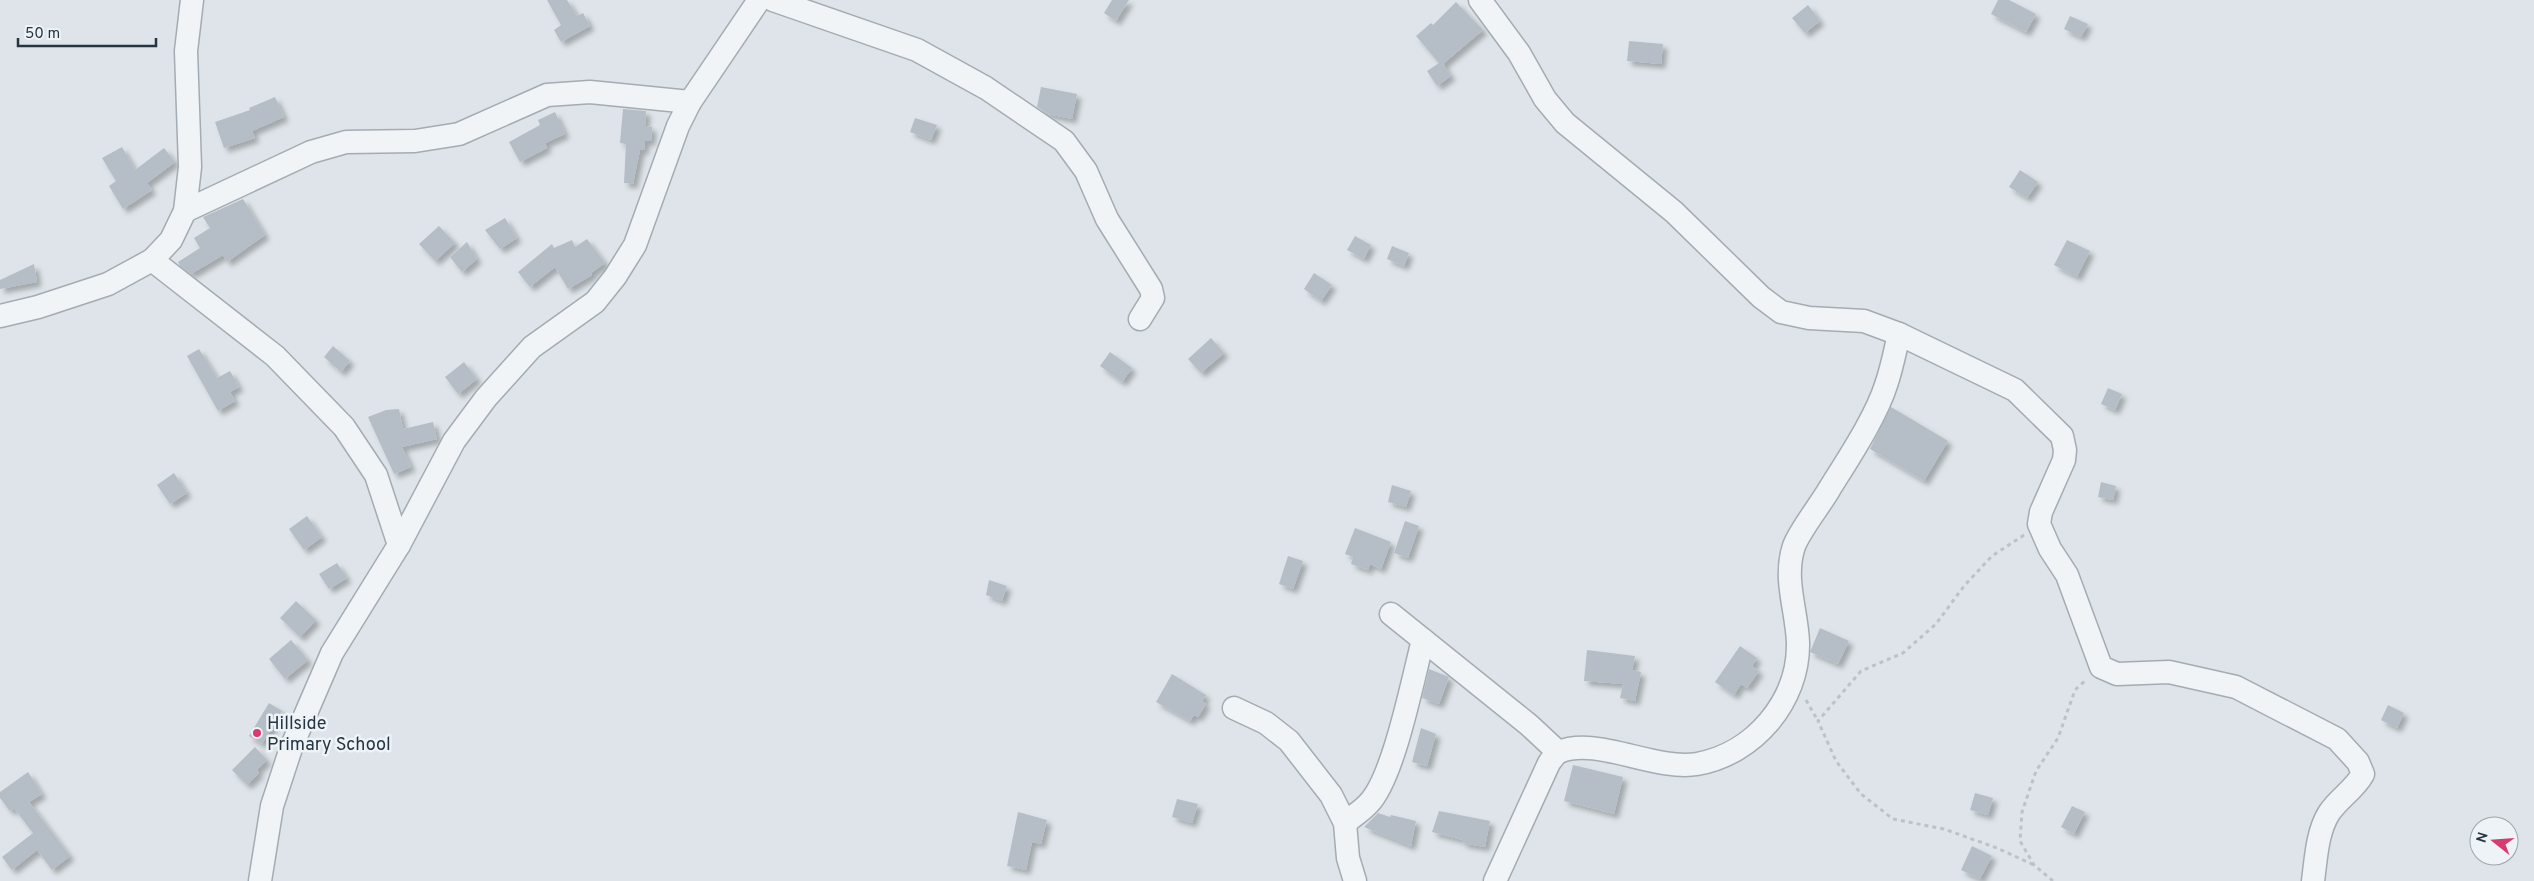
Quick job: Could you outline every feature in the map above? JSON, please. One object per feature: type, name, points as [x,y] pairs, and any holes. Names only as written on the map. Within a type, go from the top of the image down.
[{"type":"street","points":[[0,316],[38,307],[108,284],[152,260],[171,240],[185,211],[190,167],[186,51],[192,0]]},
{"type":"street","points":[[260,881],[272,806],[291,748],[332,653],[399,545],[454,441],[486,398],[532,347],[595,302],[615,276],[635,245],[678,126],[690,102],[759,0]]},
{"type":"street","points":[[773,0],[917,50],[986,88],[1064,141],[1086,171],[1108,219],[1151,289],[1153,298],[1140,319]]},
{"type":"street","points":[[1480,0],[1519,53],[1545,99],[1566,123],[1674,212],[1761,297],[1781,312],[1809,318],[1864,321],[1899,334],[2015,390],[2062,436],[2065,450],[2064,460],[2041,512],[2039,524],[2050,549],[2067,575],[2101,667],[2109,673],[2117,674],[2169,672],[2236,687],[2336,739],[2358,762],[2363,774],[2356,787],[2330,812],[2321,830],[2313,881]]},
{"type":"street","points":[[185,211],[311,152],[346,142],[415,141],[459,134],[548,95],[590,92],[690,102]]},
{"type":"street","points":[[152,260],[275,356],[344,427],[376,475],[399,545]]},
{"type":"street","points":[[1495,881],[1549,763],[1558,752],[1584,748],[1661,764],[1697,764],[1734,752],[1757,735],[1781,706],[1796,675],[1798,642],[1788,569],[1795,544],[1857,442],[1886,386],[1899,334]]},
{"type":"street","points":[[1391,614],[1529,725],[1558,752]]},
{"type":"street","points":[[1345,822],[1370,803],[1386,774],[1423,640]]},
{"type":"street","points":[[1234,708],[1266,722],[1289,741],[1331,795],[1345,822],[1348,858],[1355,881]]},
{"type":"path","points":[[2039,524],[1992,556],[1964,586],[1936,624],[1902,653],[1861,671],[1818,721],[1836,761],[1861,794],[1893,819],[1944,829],[1996,848],[2034,865],[2053,881]]},
{"type":"path","points":[[2034,865],[2020,842],[2022,812],[2036,771],[2058,738],[2075,690],[2101,667]]},
{"type":"building","points":[[547,0],[567,0],[577,16],[583,13],[590,26],[561,42],[554,30],[561,25]]},
{"type":"building","points":[[1112,0],[1129,0],[1116,21],[1104,13]]},
{"type":"building","points":[[1998,0],[2009,0],[2036,14],[2026,32],[1991,14]]},
{"type":"building","points":[[1456,2],[1483,30],[1443,64],[1451,76],[1437,86],[1427,71],[1439,63],[1416,36],[1431,23],[1433,25]]},
{"type":"building","points":[[1808,5],[1820,21],[1805,33],[1792,18]]},
{"type":"building","points":[[2070,16],[2088,24],[2081,37],[2064,29]]},
{"type":"building","points":[[1629,41],[1663,44],[1661,64],[1627,61]]},
{"type":"building","points":[[1041,87],[1077,94],[1072,119],[1048,114],[1037,107]]},
{"type":"building","points":[[275,97],[284,117],[252,131],[255,138],[224,148],[215,122],[250,110],[249,108]]},
{"type":"building","points":[[623,109],[646,111],[645,126],[652,127],[651,141],[645,141],[644,150],[640,150],[633,184],[624,183],[626,144],[620,143]]},
{"type":"building","points":[[555,112],[565,134],[545,143],[547,148],[520,162],[509,142],[540,125],[538,120]]},
{"type":"building","points":[[915,118],[937,125],[931,140],[910,132]]},
{"type":"building","points":[[122,147],[135,170],[164,148],[175,162],[147,183],[152,190],[123,209],[109,186],[116,181],[102,158]]},
{"type":"building","points":[[2020,170],[2038,182],[2027,198],[2009,187]]},
{"type":"building","points":[[243,199],[265,235],[227,262],[223,255],[191,274],[180,266],[178,262],[200,248],[194,238],[210,228],[203,217]]},
{"type":"building","points":[[505,218],[517,238],[500,249],[485,230]]},
{"type":"building","points":[[439,226],[455,243],[435,261],[419,244]]},
{"type":"building","points":[[1355,236],[1371,245],[1364,259],[1347,250]]},
{"type":"building","points":[[587,239],[605,263],[591,273],[592,275],[568,289],[555,267],[530,287],[518,272],[552,244],[554,248],[572,240],[575,247]]},
{"type":"building","points":[[2067,240],[2090,251],[2077,277],[2054,265]]},
{"type":"building","points":[[467,242],[477,259],[462,272],[450,257]]},
{"type":"building","points":[[1392,246],[1409,253],[1404,266],[1387,259]]},
{"type":"building","points":[[34,264],[37,282],[0,289],[0,280]]},
{"type":"building","points":[[1314,273],[1332,285],[1321,301],[1304,289]]},
{"type":"building","points":[[1211,338],[1224,353],[1201,373],[1188,359]]},
{"type":"building","points":[[333,346],[350,361],[341,372],[324,357]]},
{"type":"building","points":[[199,349],[217,378],[230,371],[239,387],[230,392],[235,401],[218,411],[187,356]]},
{"type":"building","points":[[1110,352],[1132,368],[1122,382],[1100,366]]},
{"type":"building","points":[[464,362],[477,379],[458,394],[445,377]]},
{"type":"building","points":[[2108,388],[2122,394],[2115,410],[2101,404]]},
{"type":"building","points":[[1891,407],[1948,441],[1924,481],[1870,449]]},
{"type":"building","points":[[399,409],[403,429],[433,422],[437,439],[402,447],[411,467],[394,474],[368,417],[386,410]]},
{"type":"building","points":[[174,473],[187,493],[170,504],[157,485]]},
{"type":"building","points":[[2101,482],[2116,486],[2113,500],[2098,497]]},
{"type":"building","points":[[1392,485],[1411,491],[1406,507],[1388,502]]},
{"type":"building","points":[[307,516],[322,537],[304,550],[289,529]]},
{"type":"building","points":[[1405,521],[1419,526],[1408,558],[1394,553]]},
{"type":"building","points":[[1355,528],[1391,542],[1381,569],[1370,564],[1368,570],[1351,564],[1353,557],[1345,554]]},
{"type":"building","points":[[1288,556],[1303,561],[1293,589],[1279,584]]},
{"type":"building","points":[[337,563],[347,578],[329,589],[319,574]]},
{"type":"building","points":[[989,580],[1007,586],[1002,601],[986,595]]},
{"type":"building","points":[[296,601],[316,620],[300,637],[280,618]]},
{"type":"building","points":[[1820,628],[1849,641],[1838,664],[1810,652]]},
{"type":"building","points":[[291,640],[308,660],[285,679],[269,659]]},
{"type":"building","points":[[1740,646],[1757,658],[1752,666],[1759,671],[1747,688],[1741,684],[1734,695],[1715,682]]},
{"type":"building","points":[[1587,650],[1635,656],[1632,670],[1641,672],[1635,701],[1620,698],[1623,684],[1584,681]]},
{"type":"building","points":[[1429,669],[1449,677],[1439,704],[1422,698]]},
{"type":"building","points":[[1172,674],[1206,695],[1202,701],[1206,704],[1198,717],[1194,715],[1190,721],[1156,702]]},
{"type":"building","points":[[269,703],[282,711],[262,744],[249,736]]},
{"type":"building","points":[[2388,705],[2404,713],[2397,728],[2381,720]]},
{"type":"building","points":[[1421,728],[1436,734],[1427,766],[1412,762]]},
{"type":"building","points":[[255,747],[267,760],[257,770],[259,773],[247,785],[232,770]]},
{"type":"building","points":[[1573,765],[1623,777],[1614,814],[1564,801]]},
{"type":"building","points":[[28,772],[42,794],[29,802],[70,856],[52,870],[37,850],[12,870],[2,857],[33,833],[14,808],[10,811],[0,798],[0,792]]},
{"type":"building","points":[[1975,793],[1993,798],[1988,815],[1970,810]]},
{"type":"building","points":[[1177,799],[1198,804],[1192,823],[1172,817]]},
{"type":"building","points":[[2072,806],[2085,812],[2074,834],[2061,827]]},
{"type":"building","points":[[1439,811],[1490,821],[1485,847],[1462,843],[1463,840],[1432,832]]},
{"type":"building","points":[[1018,812],[1047,820],[1041,844],[1032,842],[1026,870],[1007,866]]},
{"type":"building","points":[[1378,813],[1416,821],[1411,846],[1364,827]]},
{"type":"building","points":[[1972,846],[1992,856],[1980,879],[1961,870]]},
{"type":"place","name":"Hillside Primary School","points":[[257,733]]}]
